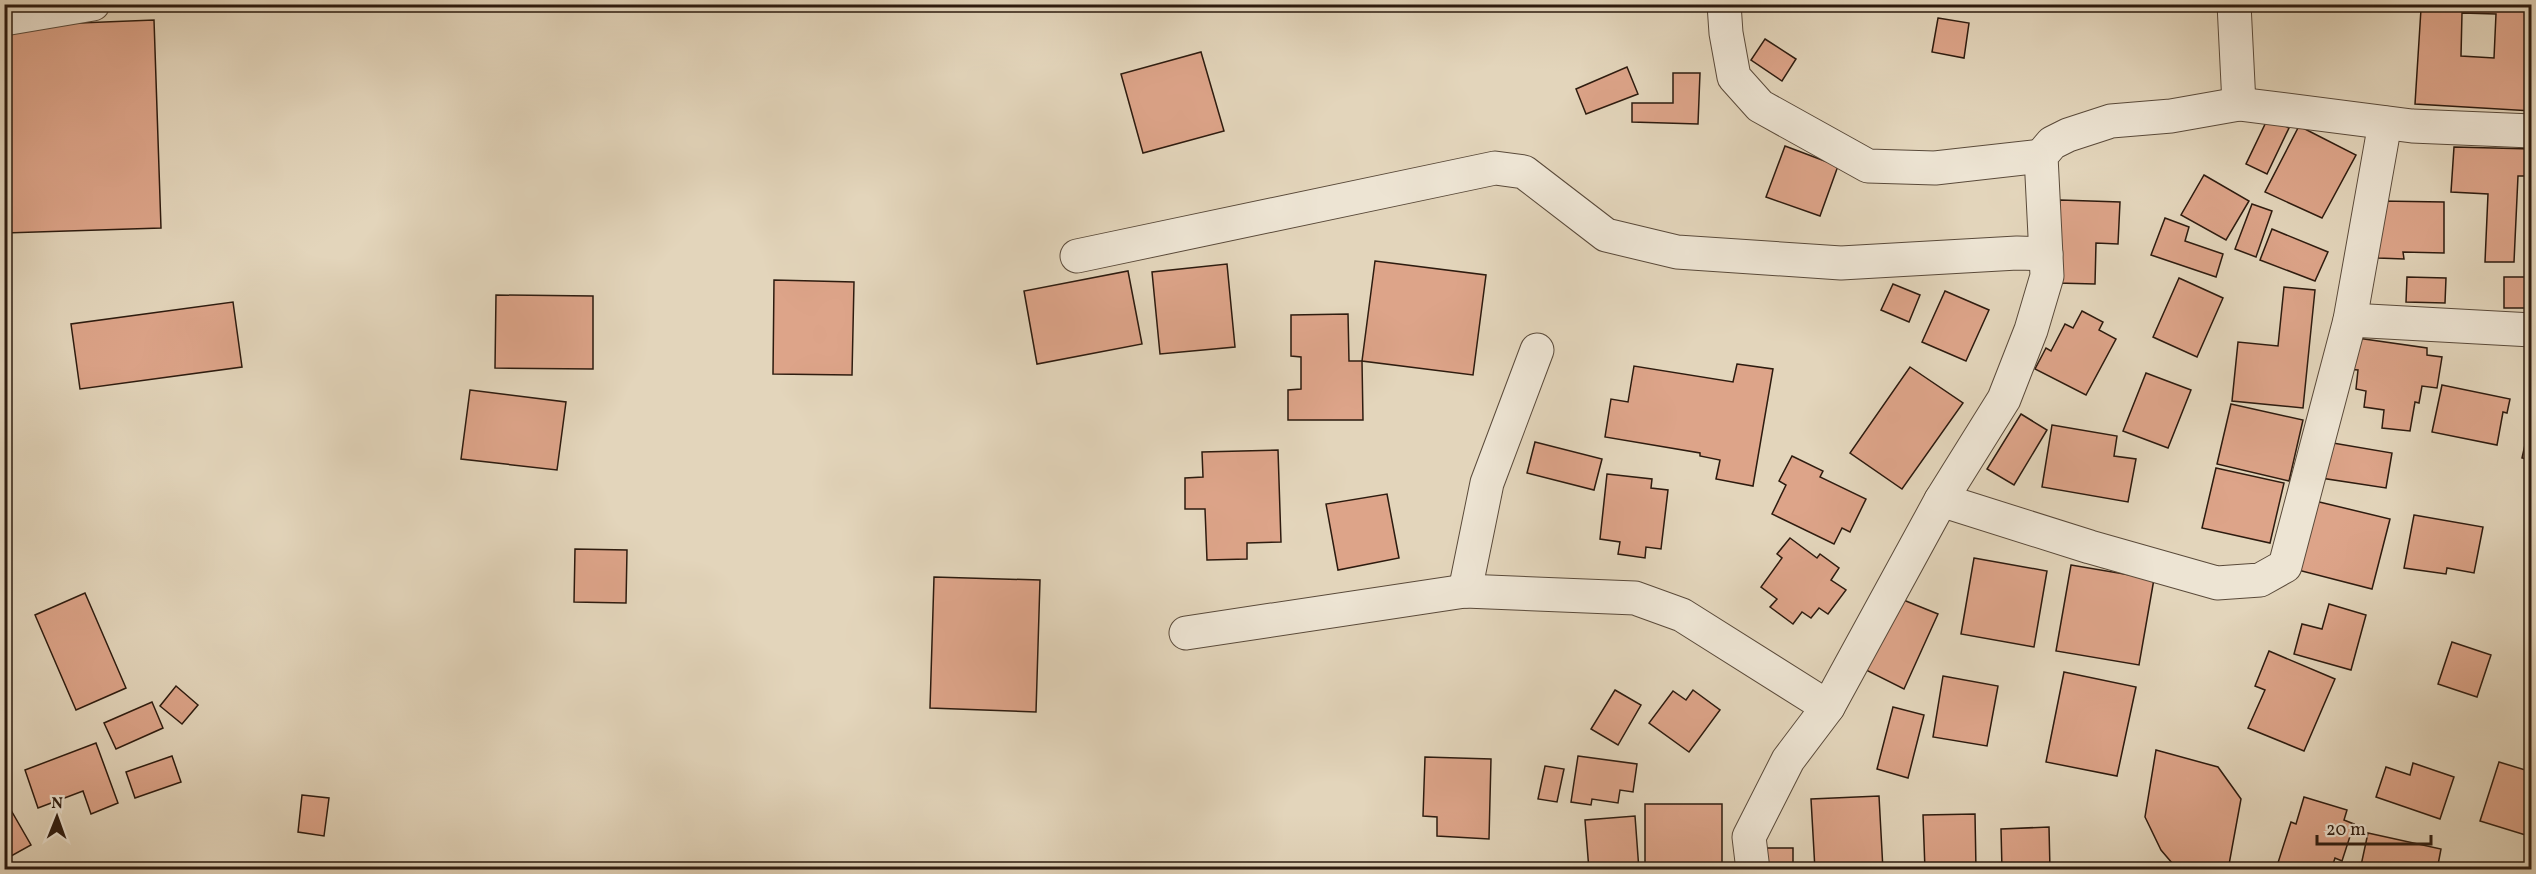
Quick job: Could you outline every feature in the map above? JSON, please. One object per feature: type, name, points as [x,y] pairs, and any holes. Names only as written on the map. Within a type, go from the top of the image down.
[{"type":"street","points":[[4,20],[93,4]]},
{"type":"street","points":[[1724,4],[1726,33],[1734,77],[1760,106],[1868,166],[1935,168],[2041,156]]},
{"type":"street","points":[[2234,4],[2239,105]]},
{"type":"street","points":[[1753,870],[1749,837],[1788,760],[1828,707],[1941,500],[2004,399],[2031,330],[2047,276],[2041,156],[2052,143],[2068,135],[2111,121],[2171,117],[2239,105],[2385,123],[2532,131]]},
{"type":"street","points":[[1941,500],[2190,577],[2217,583],[2260,580],[2285,566],[2350,320],[2385,123]]},
{"type":"street","points":[[1077,256],[1495,168],[1524,172],[1606,235],[1677,252],[1842,263],[2017,253],[2046,254]]},
{"type":"street","points":[[2350,320],[2532,330]]},
{"type":"street","points":[[1465,591],[1487,483],[1537,350]]},
{"type":"street","points":[[1186,633],[1465,591],[1635,598],[1682,615],[1828,707]]},
{"type":"building","points":[[2440,4],[2532,4],[2532,111],[2415,104],[2421,9],[2440,10]],"holes":[[[2462,13],[2496,14],[2494,58],[2461,56]]]},
{"type":"building","points":[[1938,18],[1969,23],[1964,58],[1932,52]]},
{"type":"building","points":[[154,20],[161,228],[5,233],[4,26]]},
{"type":"building","points":[[1765,39],[1796,59],[1782,81],[1751,60]]},
{"type":"building","points":[[1201,52],[1224,131],[1143,153],[1121,74]]},
{"type":"building","points":[[1627,67],[1638,94],[1586,114],[1576,89]]},
{"type":"building","points":[[1673,73],[1700,73],[1698,124],[1632,122],[1632,103],[1673,103]]},
{"type":"building","points":[[2268,118],[2289,128],[2267,174],[2246,164]]},
{"type":"building","points":[[2299,126],[2356,155],[2322,218],[2265,192]]},
{"type":"building","points":[[1785,146],[1838,166],[1820,216],[1766,197]]},
{"type":"building","points":[[2454,147],[2532,149],[2532,176],[2518,176],[2514,262],[2485,262],[2488,194],[2451,192]]},
{"type":"building","points":[[2204,175],[2249,201],[2226,240],[2181,215]]},
{"type":"building","points":[[2060,200],[2120,202],[2118,244],[2096,243],[2095,284],[2057,283]]},
{"type":"building","points":[[2379,201],[2444,202],[2444,253],[2403,252],[2404,259],[2378,258]]},
{"type":"building","points":[[2252,204],[2272,211],[2256,257],[2235,249]]},
{"type":"building","points":[[2165,218],[2189,227],[2185,241],[2223,254],[2216,277],[2151,255]]},
{"type":"building","points":[[2272,229],[2328,252],[2315,281],[2260,260]]},
{"type":"building","points":[[1375,261],[1486,275],[1473,375],[1362,361]]},
{"type":"building","points":[[1227,264],[1235,347],[1160,354],[1152,272]]},
{"type":"building","points":[[1128,271],[1142,344],[1037,364],[1024,291]]},
{"type":"building","points":[[2407,277],[2446,278],[2445,303],[2406,302]]},
{"type":"building","points":[[2504,277],[2532,277],[2532,308],[2504,308]]},
{"type":"building","points":[[2179,278],[2223,298],[2197,357],[2153,337]]},
{"type":"building","points":[[774,280],[854,282],[852,375],[773,374]]},
{"type":"building","points":[[1893,284],[1920,295],[1909,322],[1881,310]]},
{"type":"building","points":[[2284,287],[2315,290],[2303,408],[2232,401],[2238,342],[2278,346]]},
{"type":"building","points":[[1945,291],[1989,310],[1966,361],[1922,342]]},
{"type":"building","points":[[496,295],[593,296],[593,369],[495,368]]},
{"type":"building","points":[[233,302],[242,367],[80,389],[71,324]]},
{"type":"building","points":[[2082,311],[2103,322],[2099,330],[2116,339],[2086,395],[2035,369],[2046,348],[2051,351],[2065,324],[2073,328]]},
{"type":"building","points":[[1348,314],[1349,361],[1362,361],[1363,420],[1288,420],[1288,390],[1301,389],[1301,357],[1291,356],[1291,315]]},
{"type":"building","points":[[2350,337],[2427,348],[2427,355],[2442,357],[2437,388],[2422,386],[2419,403],[2415,402],[2410,431],[2382,428],[2384,410],[2364,407],[2366,391],[2356,389],[2358,370],[2346,369]]},
{"type":"building","points":[[1737,364],[1773,369],[1753,486],[1716,479],[1720,460],[1700,456],[1700,453],[1605,437],[1611,399],[1628,402],[1634,366],[1733,382]]},
{"type":"building","points":[[1910,367],[1963,403],[1902,489],[1850,453]]},
{"type":"building","points":[[2146,373],[2191,390],[2168,448],[2123,431]]},
{"type":"building","points":[[2442,385],[2510,399],[2507,413],[2503,412],[2497,445],[2432,432]]},
{"type":"building","points":[[470,390],[566,402],[557,470],[461,459]]},
{"type":"building","points":[[2231,404],[2303,420],[2289,481],[2217,464]]},
{"type":"building","points":[[2021,414],[2047,430],[2014,485],[1987,469]]},
{"type":"building","points":[[2530,423],[2532,423],[2532,460],[2522,458]]},
{"type":"building","points":[[2052,425],[2117,436],[2114,456],[2136,459],[2128,502],[2042,487]]},
{"type":"building","points":[[1535,442],[1602,459],[1594,490],[1527,473]]},
{"type":"building","points":[[2327,442],[2392,453],[2386,488],[2321,478]]},
{"type":"building","points":[[1278,450],[1281,542],[1247,543],[1247,559],[1207,560],[1205,509],[1185,509],[1185,478],[1203,477],[1202,452]]},
{"type":"building","points":[[1792,456],[1823,471],[1820,477],[1866,499],[1850,532],[1842,528],[1834,544],[1772,514],[1786,485],[1779,481]]},
{"type":"building","points":[[2216,468],[2284,483],[2270,543],[2202,528]]},
{"type":"building","points":[[1607,474],[1652,479],[1651,488],[1668,490],[1661,549],[1646,547],[1645,558],[1618,554],[1620,542],[1600,539]]},
{"type":"building","points":[[1387,494],[1399,558],[1338,570],[1326,504]]},
{"type":"building","points":[[2311,500],[2390,519],[2372,589],[2294,569]]},
{"type":"building","points":[[2414,515],[2483,527],[2474,573],[2447,568],[2446,574],[2404,568]]},
{"type":"building","points":[[1790,538],[1817,558],[1820,554],[1839,568],[1831,580],[1846,590],[1828,614],[1819,608],[1811,618],[1802,612],[1793,624],[1770,607],[1777,599],[1761,587],[1782,558],[1777,554]]},
{"type":"building","points":[[575,549],[627,550],[626,603],[574,602]]},
{"type":"building","points":[[1974,558],[2047,571],[2034,647],[1961,634]]},
{"type":"building","points":[[2071,565],[2154,579],[2139,665],[2056,651]]},
{"type":"building","points":[[934,577],[1040,580],[1036,712],[930,708]]},
{"type":"building","points":[[85,593],[126,688],[76,710],[35,615]]},
{"type":"building","points":[[1901,599],[1938,614],[1904,689],[1866,670]]},
{"type":"building","points":[[2329,604],[2366,615],[2351,670],[2294,654],[2302,624],[2322,629]]},
{"type":"building","points":[[2452,642],[2491,655],[2477,697],[2438,684]]},
{"type":"building","points":[[2269,651],[2335,679],[2304,751],[2248,728],[2265,690],[2255,686]]},
{"type":"building","points":[[2064,672],[2136,687],[2117,776],[2046,762]]},
{"type":"building","points":[[1943,676],[1998,686],[1987,746],[1933,737]]},
{"type":"building","points":[[176,686],[198,705],[182,724],[160,706]]},
{"type":"building","points":[[1615,690],[1641,705],[1618,745],[1591,729]]},
{"type":"building","points":[[1693,690],[1720,710],[1689,752],[1649,723],[1673,691],[1686,700]]},
{"type":"building","points":[[152,702],[163,728],[116,749],[104,723]]},
{"type":"building","points":[[1893,707],[1924,715],[1908,778],[1877,769]]},
{"type":"building","points":[[96,743],[118,803],[91,814],[83,791],[38,808],[25,770]]},
{"type":"building","points":[[2156,750],[2218,767],[2241,799],[2228,870],[2178,870],[2161,850],[2145,817]]},
{"type":"building","points":[[172,756],[181,782],[135,798],[126,772]]},
{"type":"building","points":[[1578,756],[1637,764],[1633,792],[1620,790],[1618,803],[1592,799],[1591,805],[1571,802]]},
{"type":"building","points":[[1425,757],[1491,759],[1489,839],[1437,836],[1437,817],[1423,816]]},
{"type":"building","points":[[2499,762],[2532,772],[2532,837],[2480,821]]},
{"type":"building","points":[[2413,763],[2454,777],[2440,819],[2376,797],[2386,767],[2410,775]]},
{"type":"building","points":[[1545,766],[1564,769],[1557,802],[1538,799]]},
{"type":"building","points":[[302,795],[329,798],[324,836],[298,832]]},
{"type":"building","points":[[1879,796],[1883,870],[1815,870],[1811,799]]},
{"type":"building","points":[[2304,797],[2347,810],[2344,820],[2354,824],[2342,861],[2335,858],[2331,870],[2276,869],[2291,822],[2296,824]]},
{"type":"building","points":[[4,798],[31,845],[4,860]]},
{"type":"building","points":[[1645,804],[1722,804],[1722,870],[1645,870]]},
{"type":"building","points":[[1975,814],[1976,870],[1925,870],[1923,815]]},
{"type":"building","points":[[1635,816],[1639,870],[1589,870],[1585,820]]},
{"type":"building","points":[[2049,827],[2050,870],[2002,870],[2001,829]]},
{"type":"building","points":[[2368,833],[2441,849],[2437,870],[2360,870]]},
{"type":"building","points":[[1767,848],[1793,848],[1793,870],[1767,870]]}]
